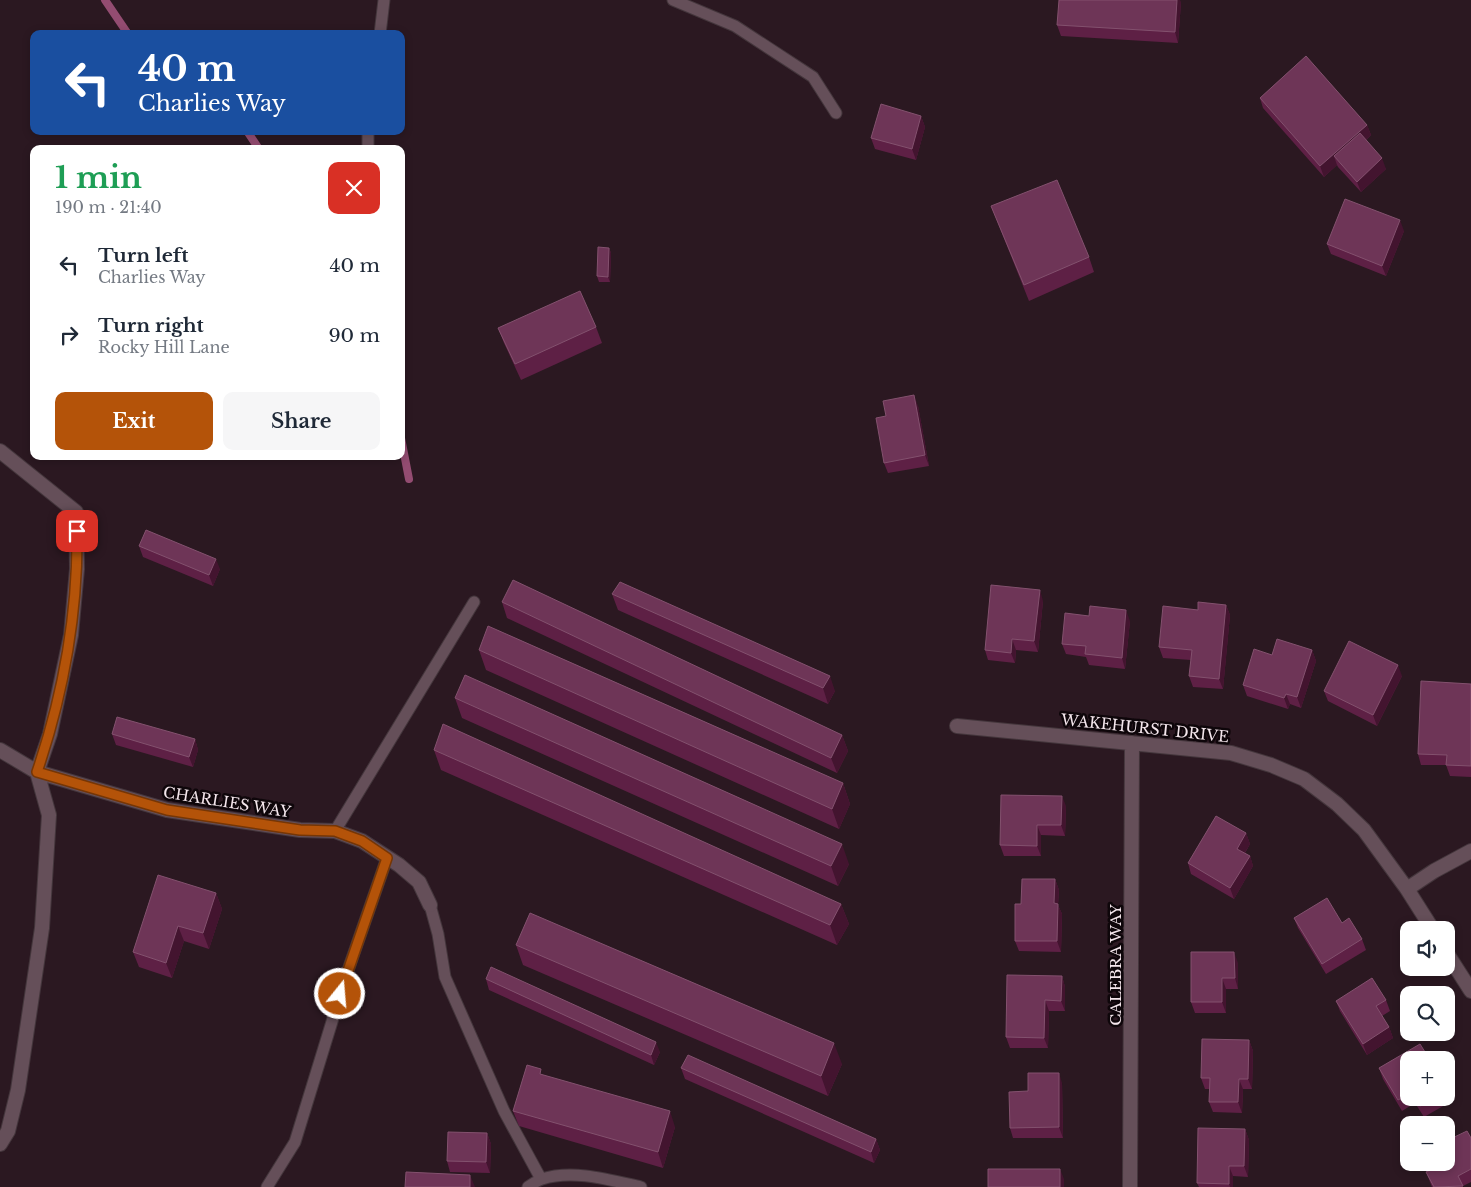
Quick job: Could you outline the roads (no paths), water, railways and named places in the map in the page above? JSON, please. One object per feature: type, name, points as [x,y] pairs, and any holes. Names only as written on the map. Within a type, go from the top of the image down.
[{"type":"street","points":[[0,451],[76,512],[77,569],[71,635],[50,734],[37,772],[49,815],[42,928],[18,1090],[8,1131],[0,1144]]},
{"type":"street","name":"WAKEHURST DRIVE","points":[[958,726],[1231,753],[1304,779],[1337,804],[1364,830],[1407,889],[1427,921]]},
{"type":"street","name":"CALEBRA WAY","points":[[1130,1187],[1132,743]]},
{"type":"street","name":"CHARLIES WAY","points":[[0,750],[37,772],[167,810],[300,830],[335,831],[362,841],[419,882],[430,905]]},
{"type":"street","points":[[1407,889],[1434,871],[1471,851]]},
{"type":"street","points":[[1455,966],[1471,991]]},
{"type":"lane","points":[[380,30],[384,0]]},
{"type":"lane","points":[[673,0],[734,26],[813,77],[836,113]]},
{"type":"lane","points":[[335,831],[474,602]]},
{"type":"lane","points":[[267,1187],[295,1142],[346,976],[387,858]]},
{"type":"lane","points":[[430,905],[438,934],[445,977],[504,1111],[541,1179]]},
{"type":"lane","points":[[528,1187],[541,1179],[567,1175],[604,1178],[640,1187]]},
{"type":"waterway","points":[[105,0],[125,30]]},
{"type":"waterway","points":[[250,135],[256,145]]},
{"type":"waterway","points":[[405,458],[409,479]]}]
